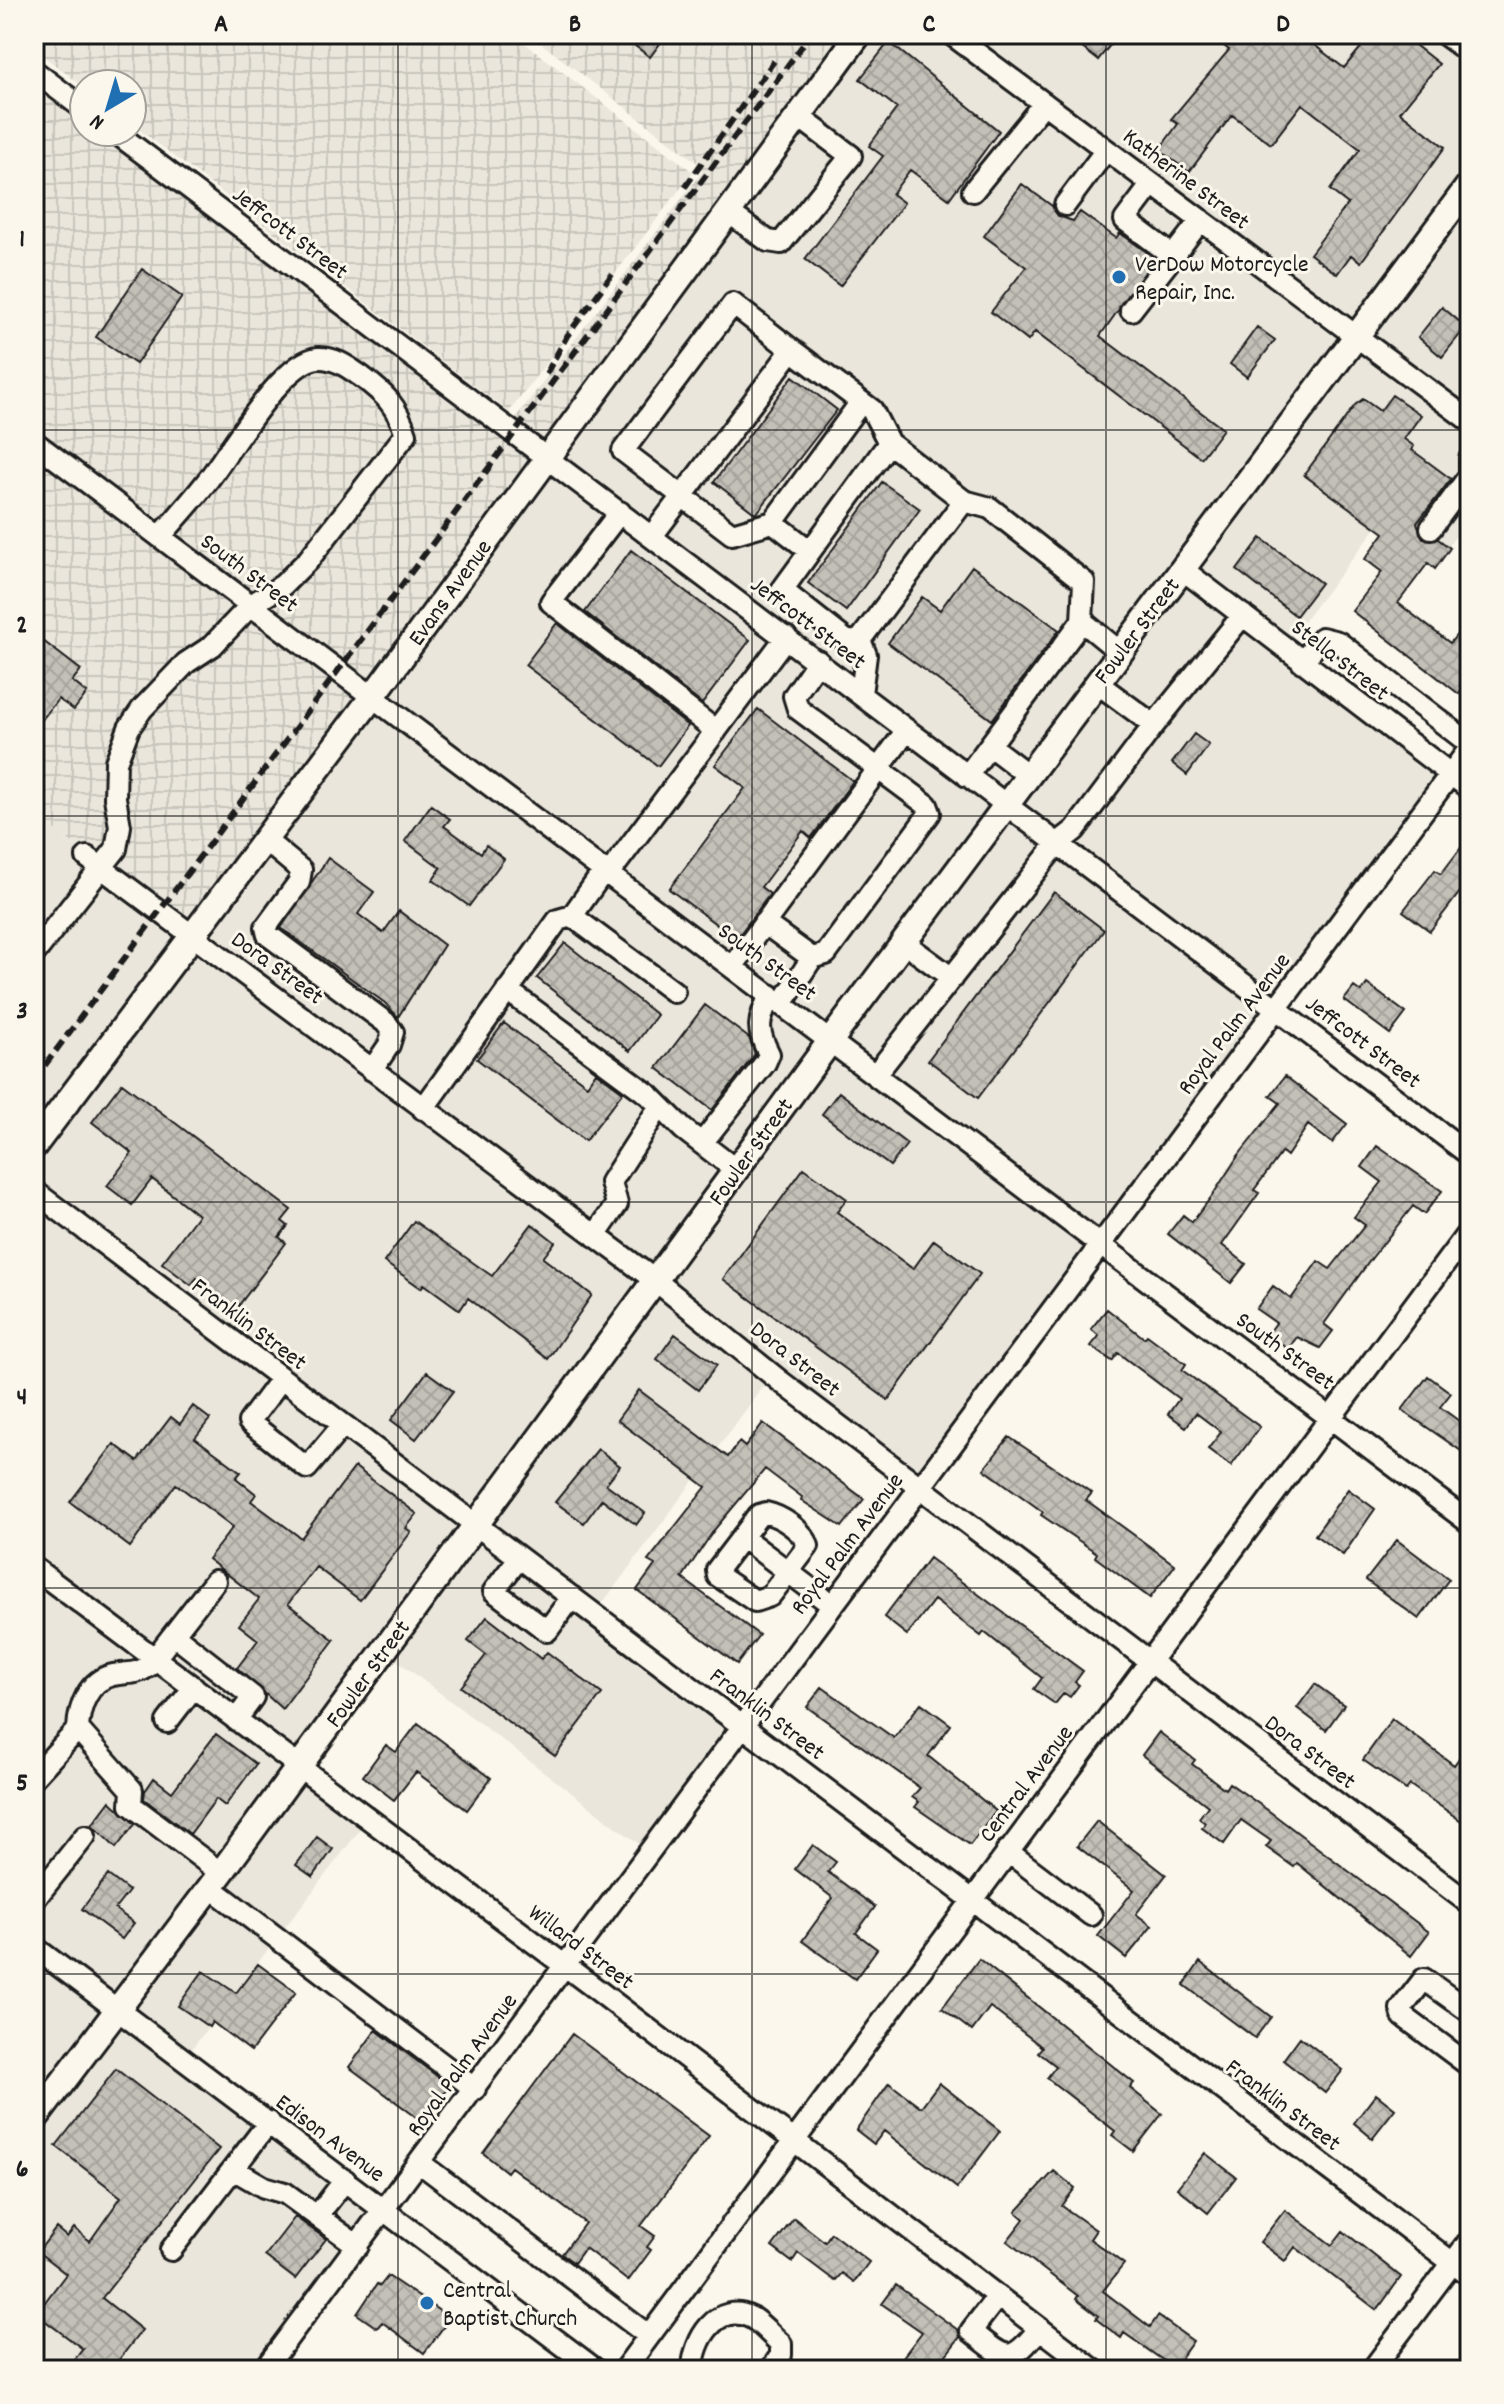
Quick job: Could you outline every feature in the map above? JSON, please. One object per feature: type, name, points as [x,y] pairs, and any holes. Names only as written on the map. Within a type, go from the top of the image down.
[{"type":"main road","name":"Evans Avenue","points":[[34,1146],[549,459],[859,34]]},
{"type":"main road","name":"Fowler Street","points":[[34,2120],[299,1767],[903,942],[1470,184]]},
{"type":"street","name":"Katherine Street","points":[[951,34],[1470,421]]},
{"type":"street","points":[[1444,34],[1470,53]]},
{"type":"street","points":[[34,71],[68,97]]},
{"type":"street","points":[[973,191],[1044,103]]},
{"type":"street","points":[[728,212],[768,241],[781,243],[851,156],[798,116]]},
{"type":"street","name":"Jeffcott Street","points":[[136,148],[1470,1155]]},
{"type":"street","points":[[1065,205],[1106,150]]},
{"type":"street","points":[[1152,184],[1125,220],[1173,256]]},
{"type":"street","points":[[1131,310],[1201,220]]},
{"type":"street","points":[[861,402],[773,522],[732,534],[623,451],[733,304],[872,410],[889,443],[964,501],[990,508],[1084,582],[1082,621],[967,776]]},
{"type":"street","points":[[652,536],[792,350]]},
{"type":"street","points":[[34,954],[94,862],[120,837],[116,762],[129,728],[159,688],[212,646],[251,605],[283,585],[309,559],[406,434],[388,396],[342,363],[317,358],[298,367],[275,390],[207,481],[160,537]]},
{"type":"street","name":"South Street","points":[[34,442],[1470,1523]]},
{"type":"street","points":[[889,443],[782,590],[848,642],[860,640],[964,501]]},
{"type":"street","points":[[1431,528],[1470,475],[1470,459]]},
{"type":"street","points":[[620,512],[551,602],[716,731]]},
{"type":"street","points":[[773,522],[810,551]]},
{"type":"street","name":"Stella Street","points":[[1182,569],[1470,789]]},
{"type":"street","points":[[876,1074],[1057,844],[1075,830],[1154,725],[1243,615]]},
{"type":"street","points":[[1082,621],[1120,652]]},
{"type":"street","points":[[423,1109],[558,920],[572,916],[606,874],[786,637]]},
{"type":"street","points":[[1302,662],[1322,638],[1338,642],[1470,746]]},
{"type":"street","points":[[860,640],[866,655],[861,694]]},
{"type":"street","points":[[702,1143],[765,1063],[767,1049],[761,1042],[759,1032],[776,999],[812,958],[826,954],[930,813],[927,805],[798,709],[794,696],[818,661]]},
{"type":"street","points":[[1097,683],[1154,725]]},
{"type":"street","points":[[732,967],[907,730]]},
{"type":"street","points":[[990,746],[1028,775]]},
{"type":"street","name":"Royal Palm Avenue","points":[[264,2370],[1470,746]]},
{"type":"street","points":[[265,840],[301,870],[299,882],[266,927],[268,935],[385,1022],[393,1032],[389,1045],[372,1070]]},
{"type":"street","name":"Dora Street","points":[[94,862],[656,1281],[1149,1662],[1470,1904]]},
{"type":"street","points":[[572,916],[674,992]]},
{"type":"street","points":[[764,923],[812,958]]},
{"type":"street","points":[[903,942],[952,978]]},
{"type":"street","points":[[507,990],[660,1106],[736,1170]]},
{"type":"street","points":[[595,1236],[617,1204],[611,1182],[660,1106]]},
{"type":"street","name":"Franklin Street","points":[[34,1191],[1470,2276]]},
{"type":"street","name":"Central Avenue","points":[[624,2370],[1470,1230]]},
{"type":"street","points":[[281,1379],[249,1422],[307,1468],[343,1425]]},
{"type":"street","points":[[766,1513],[775,1515],[803,1535],[808,1546],[762,1601],[755,1601],[718,1576],[717,1570],[742,1537],[759,1515],[766,1513]]},
{"type":"street","points":[[742,1537],[832,1605]]},
{"type":"street","points":[[519,1558],[494,1591],[547,1631],[572,1597]]},
{"type":"street","name":"Willard Street","points":[[34,1568],[566,1967],[1094,2370]]},
{"type":"street","points":[[34,1777],[78,1729],[82,1703],[96,1684],[106,1677],[139,1673],[175,1636],[215,1581]]},
{"type":"street","points":[[175,1636],[253,1697],[236,1720]]},
{"type":"street","points":[[167,1722],[194,1687]]},
{"type":"street","points":[[78,1729],[132,1790],[131,1805],[215,1880],[475,2089]]},
{"type":"street","points":[[34,1900],[85,1836]]},
{"type":"street","points":[[1007,1851],[1091,1915]]},
{"type":"street","name":"Edison Avenue","points":[[34,1947],[596,2370]]},
{"type":"street","points":[[1470,2012],[1424,1979],[1401,2009],[1403,2016],[1470,2066]]},
{"type":"street","points":[[171,2250],[269,2122]]},
{"type":"street","points":[[420,2163],[649,2336]]},
{"type":"street","points":[[233,2169],[264,2187],[285,2193],[358,2246]]},
{"type":"street","points":[[317,2216],[345,2180]]},
{"type":"street","points":[[1372,2370],[1470,2240]]},
{"type":"street","points":[[998,2296],[971,2331],[1003,2356],[1011,2356],[1024,2348],[1039,2329]]},
{"type":"street","points":[[693,2370],[699,2339],[720,2316],[734,2313],[753,2318],[781,2344],[781,2355],[771,2370]]},
{"type":"shaded area","points":[[34,34],[513,34],[693,172],[509,412],[148,136],[148,68],[68,68],[68,75],[34,49]]},
{"type":"shaded area","points":[[529,34],[847,34],[186,930],[34,813],[34,62],[68,88],[68,148],[147,148],[508,422],[514,420],[702,172],[699,164]]},
{"type":"shaded area","points":[[873,34],[1470,34],[1470,167],[822,1033],[117,1995],[34,1932],[34,1163],[201,943]]},
{"type":"shaded area","points":[[1470,201],[1470,517],[1435,564],[1379,524],[1287,643],[1445,766],[914,1480],[774,1372],[599,1608],[738,1719],[643,1847],[395,1659],[311,1773],[369,1818],[191,2050],[134,2008],[839,1046]]},
{"type":"shaded area","points":[[34,813],[186,930],[34,1128]]},
{"type":"shaded area","points":[[34,1961],[103,2014],[34,2103]]},
{"type":"shaded area","points":[[120,2026],[369,2213],[251,2370],[34,2370],[34,2137]]},
{"type":"building","points":[[619,34],[667,34],[650,57]]},
{"type":"building","points":[[1064,34],[1119,34],[1098,60]]},
{"type":"building","points":[[1209,34],[1244,34],[1261,47],[1271,34],[1300,34],[1344,68],[1372,34],[1401,34],[1439,64],[1400,112],[1445,147],[1361,262],[1351,255],[1337,274],[1310,254],[1348,204],[1330,190],[1360,149],[1302,104],[1271,144],[1232,115],[1189,172],[1159,150],[1178,124],[1171,119],[1229,50]]},
{"type":"building","points":[[889,42],[999,131],[949,199],[910,170],[892,194],[904,203],[840,286],[805,259],[883,156],[869,146],[897,108],[860,79]]},
{"type":"building","points":[[1022,184],[1052,206],[1058,216],[1073,221],[1080,212],[1116,238],[1120,233],[1155,258],[1100,336],[1223,429],[1201,458],[1035,332],[1028,341],[991,312],[1026,267],[984,236]]},
{"type":"building","points":[[142,269],[182,297],[136,364],[96,337]]},
{"type":"building","points":[[1442,307],[1466,327],[1442,357],[1418,337]]},
{"type":"building","points":[[1257,327],[1275,340],[1247,377],[1230,364]]},
{"type":"building","points":[[793,376],[837,410],[756,514],[714,482]]},
{"type":"building","points":[[1392,395],[1421,415],[1404,439],[1414,446],[1412,450],[1451,479],[1417,523],[1423,538],[1438,539],[1450,548],[1435,569],[1428,563],[1398,603],[1450,643],[1470,618],[1470,679],[1459,694],[1352,611],[1382,572],[1365,559],[1384,533],[1304,475],[1355,405],[1363,399],[1380,411]]},
{"type":"building","points":[[882,482],[920,509],[846,611],[808,583]]},
{"type":"building","points":[[1261,538],[1321,583],[1296,616],[1237,570]]},
{"type":"building","points":[[631,550],[750,640],[702,704],[585,612]]},
{"type":"building","points":[[972,566],[1059,630],[992,720],[888,643],[922,597],[940,610]]},
{"type":"building","points":[[557,623],[688,726],[658,766],[525,665]]},
{"type":"building","points":[[34,634],[81,670],[72,681],[87,693],[74,710],[58,699],[34,730]]},
{"type":"building","points":[[758,709],[853,781],[811,838],[803,831],[761,887],[770,894],[736,939],[669,889],[745,788],[715,765]]},
{"type":"building","points":[[1194,734],[1209,745],[1187,775],[1172,763]]},
{"type":"building","points":[[431,805],[450,819],[444,826],[481,853],[486,845],[504,859],[469,906],[433,880],[441,868],[405,841]]},
{"type":"building","points":[[1470,836],[1470,879],[1430,931],[1403,911],[1435,870],[1441,874]]},
{"type":"building","points":[[328,858],[374,892],[358,914],[383,933],[399,911],[444,945],[398,1017],[385,1003],[281,928]]},
{"type":"building","points":[[1054,892],[1104,930],[978,1098],[928,1060]]},
{"type":"building","points":[[565,943],[657,1015],[630,1051],[537,978]]},
{"type":"building","points":[[1367,984],[1406,1013],[1390,1034],[1344,1000],[1354,987],[1361,992]]},
{"type":"building","points":[[705,1005],[749,1038],[755,1054],[712,1110],[657,1068]]},
{"type":"building","points":[[504,1023],[587,1085],[596,1072],[623,1092],[585,1141],[477,1059]]},
{"type":"building","points":[[1285,1076],[1347,1124],[1332,1143],[1308,1125],[1287,1156],[1282,1152],[1254,1190],[1259,1193],[1222,1245],[1246,1264],[1231,1283],[1168,1234],[1183,1215],[1192,1222],[1212,1196],[1238,1156],[1280,1103],[1270,1096]]},
{"type":"building","points":[[122,1083],[291,1210],[282,1221],[288,1226],[279,1237],[286,1243],[236,1309],[197,1278],[191,1285],[162,1263],[198,1215],[152,1179],[132,1205],[107,1186],[132,1153],[92,1122]]},
{"type":"building","points":[[839,1092],[907,1144],[890,1166],[822,1114]]},
{"type":"building","points":[[1377,1146],[1442,1191],[1424,1214],[1413,1206],[1371,1259],[1324,1324],[1333,1331],[1320,1348],[1297,1337],[1288,1349],[1268,1334],[1276,1323],[1256,1309],[1273,1286],[1291,1299],[1318,1261],[1330,1269],[1365,1225],[1354,1217],[1382,1182],[1362,1167]]},
{"type":"building","points":[[804,1168],[847,1199],[837,1212],[913,1269],[934,1240],[980,1274],[888,1400],[723,1279]]},
{"type":"building","points":[[414,1221],[492,1276],[532,1224],[555,1242],[543,1258],[592,1295],[548,1359],[468,1298],[460,1310],[424,1284],[421,1288],[384,1262]]},
{"type":"building","points":[[1107,1309],[1144,1338],[1147,1335],[1186,1364],[1182,1370],[1260,1427],[1231,1466],[1208,1449],[1221,1432],[1196,1413],[1186,1427],[1168,1414],[1179,1399],[1118,1353],[1112,1361],[1091,1346],[1099,1336],[1091,1329]]},
{"type":"building","points":[[675,1334],[717,1365],[698,1390],[657,1359]]},
{"type":"building","points":[[427,1372],[453,1391],[416,1439],[391,1420]]},
{"type":"building","points":[[1428,1376],[1451,1393],[1440,1407],[1470,1429],[1470,1457],[1402,1410]]},
{"type":"building","points":[[639,1390],[728,1457],[739,1442],[745,1447],[763,1423],[864,1499],[842,1527],[801,1500],[802,1497],[765,1469],[714,1530],[682,1578],[759,1635],[737,1664],[637,1590],[655,1565],[648,1561],[706,1487],[617,1420]]},
{"type":"building","points":[[193,1406],[210,1419],[195,1438],[241,1472],[236,1478],[256,1494],[251,1501],[301,1538],[355,1467],[417,1514],[406,1528],[411,1532],[360,1600],[316,1567],[288,1604],[334,1640],[282,1709],[237,1668],[258,1640],[239,1625],[259,1599],[208,1559],[233,1527],[176,1484],[130,1547],[70,1502],[114,1444],[137,1461],[171,1417],[180,1424]]},
{"type":"building","points":[[1009,1437],[1092,1493],[1086,1500],[1175,1565],[1150,1598],[1095,1557],[1097,1553],[1041,1515],[1043,1512],[984,1469]]},
{"type":"building","points":[[598,1449],[620,1466],[606,1484],[645,1513],[636,1525],[602,1499],[584,1523],[555,1502]]},
{"type":"building","points":[[1348,1489],[1375,1509],[1343,1555],[1315,1535]]},
{"type":"building","points":[[1397,1540],[1449,1579],[1419,1619],[1366,1580]]},
{"type":"building","points":[[929,1558],[1083,1671],[1075,1682],[1079,1685],[1070,1697],[1064,1693],[1055,1704],[1034,1689],[1042,1678],[984,1632],[981,1636],[934,1600],[907,1635],[884,1617]]},
{"type":"building","points":[[487,1617],[541,1659],[547,1652],[602,1694],[555,1756],[461,1687],[486,1655],[468,1641]]},
{"type":"building","points":[[1315,1684],[1344,1705],[1326,1730],[1297,1708]]},
{"type":"building","points":[[822,1687],[894,1738],[921,1703],[951,1725],[928,1756],[996,1811],[970,1845],[915,1807],[919,1802],[912,1797],[920,1788],[807,1707]]},
{"type":"building","points":[[1392,1719],[1454,1765],[1470,1743],[1470,1827],[1410,1785],[1406,1790],[1363,1760]]},
{"type":"building","points":[[418,1723],[491,1778],[467,1810],[416,1772],[394,1800],[363,1776],[386,1745],[396,1752]]},
{"type":"building","points":[[1159,1732],[1195,1760],[1192,1764],[1225,1789],[1229,1783],[1269,1811],[1429,1932],[1411,1956],[1297,1863],[1294,1867],[1266,1847],[1271,1841],[1241,1820],[1224,1844],[1202,1828],[1205,1823],[1199,1818],[1208,1806],[1142,1755]]},
{"type":"building","points":[[216,1734],[256,1764],[225,1806],[216,1799],[190,1834],[144,1799],[145,1791],[154,1778],[172,1792]]},
{"type":"building","points":[[110,1801],[135,1824],[116,1848],[92,1825]]},
{"type":"building","points":[[1097,1821],[1166,1875],[1136,1914],[1152,1926],[1126,1958],[1098,1936],[1134,1890],[1077,1846]]},
{"type":"building","points":[[317,1837],[333,1849],[313,1877],[296,1865]]},
{"type":"building","points":[[813,1845],[836,1862],[828,1872],[875,1907],[856,1933],[877,1949],[855,1979],[802,1941],[833,1898],[795,1869]]},
{"type":"building","points":[[108,1875],[129,1891],[115,1909],[134,1923],[122,1939],[82,1909]]},
{"type":"building","points":[[979,1959],[1134,2083],[1130,2088],[1162,2114],[1133,2151],[1112,2135],[1115,2131],[1047,2078],[1056,2066],[1038,2052],[1042,2047],[990,2007],[972,2031],[942,2008]]},
{"type":"building","points":[[1200,1962],[1271,2017],[1255,2038],[1184,1985]]},
{"type":"building","points":[[258,1964],[296,1992],[251,2051],[212,2022],[209,2027],[178,2006],[203,1971],[236,1993]]},
{"type":"building","points":[[376,2030],[450,2086],[423,2122],[349,2067]]},
{"type":"building","points":[[572,2034],[709,2136],[641,2226],[655,2236],[647,2247],[651,2250],[628,2281],[585,2248],[574,2263],[562,2254],[585,2223],[511,2167],[507,2172],[483,2153]]},
{"type":"building","points":[[1300,2037],[1343,2070],[1325,2093],[1283,2060]]},
{"type":"building","points":[[116,2069],[219,2149],[102,2298],[142,2330],[111,2370],[87,2370],[74,2360],[83,2349],[36,2314],[66,2274],[38,2252],[56,2228],[67,2237],[74,2228],[90,2241],[121,2197],[56,2146]]},
{"type":"building","points":[[889,2083],[921,2107],[939,2083],[1000,2131],[957,2188],[884,2131],[874,2144],[856,2130]]},
{"type":"building","points":[[1376,2094],[1395,2109],[1372,2138],[1354,2123]]},
{"type":"building","points":[[1205,2153],[1236,2177],[1208,2213],[1177,2188]]},
{"type":"building","points":[[1054,2171],[1075,2188],[1062,2206],[1096,2230],[1090,2239],[1124,2264],[1103,2291],[1150,2327],[1158,2316],[1193,2341],[1174,2368],[1124,2333],[1121,2338],[1096,2319],[1098,2316],[1076,2299],[1078,2296],[1007,2241],[1024,2219],[1016,2212]]},
{"type":"building","points":[[1285,2210],[1332,2245],[1343,2231],[1401,2277],[1377,2310],[1295,2247],[1285,2261],[1260,2242]]},
{"type":"building","points":[[295,2217],[326,2239],[295,2279],[265,2256]]},
{"type":"building","points":[[794,2218],[825,2242],[831,2233],[869,2262],[854,2282],[842,2273],[835,2281],[798,2253],[792,2262],[772,2247]]},
{"type":"building","points":[[388,2276],[450,2318],[424,2353],[382,2322],[377,2328],[357,2314],[377,2284],[380,2286]]},
{"type":"building","points":[[896,2285],[958,2330],[960,2337],[934,2370],[893,2370],[922,2332],[882,2304]]},
{"type":"railway","points":[[34,1080],[811,34]]},
{"type":"railway","points":[[685,187],[774,61]]},
{"type":"railway","points":[[546,374],[567,336],[613,273]]},
{"type":"place","name":"VerDow Motorcycle Repair, Inc.","points":[[1119,277]]},
{"type":"place","name":"Central Baptist Church","points":[[427,2303]]}]
